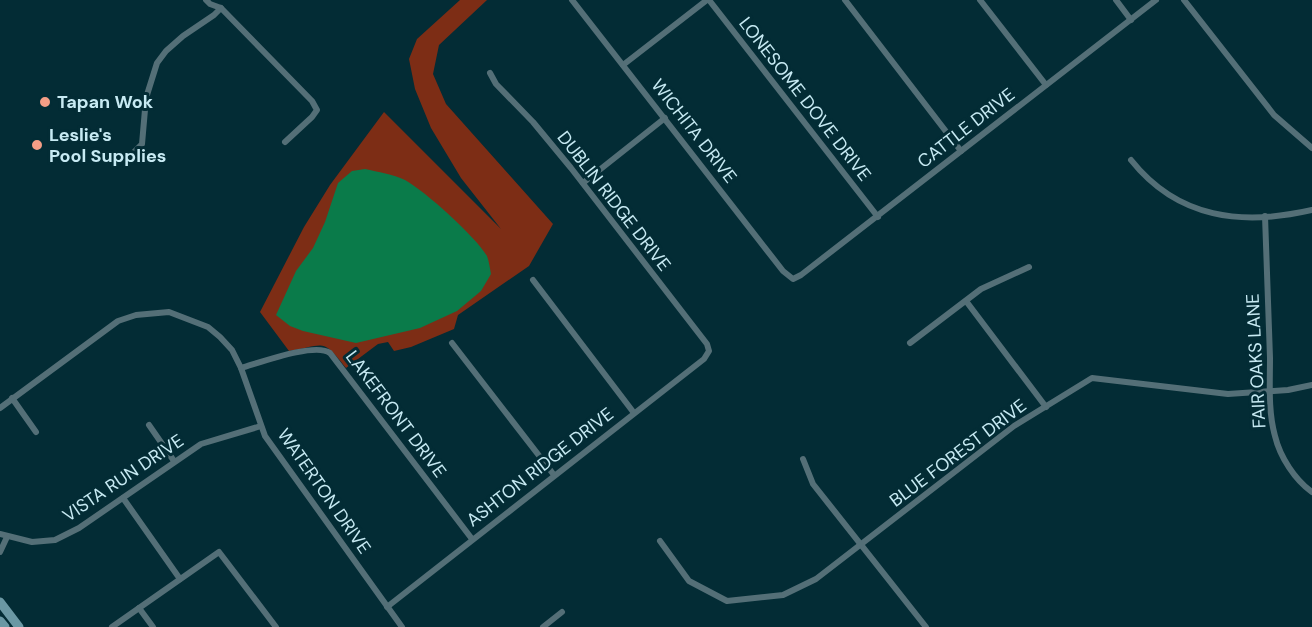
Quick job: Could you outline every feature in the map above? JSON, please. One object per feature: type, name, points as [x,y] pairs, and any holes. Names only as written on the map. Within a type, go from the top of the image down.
[{"type":"main road","points":[[0,602],[19,627]]},
{"type":"main road","points":[[0,621],[5,627]]},
{"type":"street","points":[[206,0],[221,8],[312,101],[316,110],[312,117],[285,142]]},
{"type":"street","points":[[219,0],[221,8]]},
{"type":"street","name":"WICHITA DRIVE","points":[[572,0],[783,271],[793,279]]},
{"type":"street","points":[[623,65],[708,0]]},
{"type":"street","name":"LONESOME DOVE DRIVE","points":[[708,0],[878,217]]},
{"type":"street","points":[[845,0],[961,151]]},
{"type":"street","points":[[980,0],[1046,85]]},
{"type":"street","points":[[1116,0],[1131,20]]},
{"type":"street","name":"CATTLE DRIVE","points":[[793,279],[878,217],[1156,0]]},
{"type":"street","points":[[1184,0],[1274,115],[1312,148]]},
{"type":"street","points":[[132,154],[142,144],[147,98],[151,79],[158,63],[166,51],[183,36],[221,8]]},
{"type":"street","name":"DUBLIN RIDGE DRIVE","points":[[490,73],[496,84],[533,122],[583,183],[708,344],[709,351]]},
{"type":"street","points":[[583,183],[665,118]]},
{"type":"street","points":[[1131,160],[1161,191],[1185,205],[1209,213],[1265,216],[1288,215],[1312,210]]},
{"type":"street","name":"FAIR OAKS LANE","points":[[1265,216],[1272,419],[1278,447],[1299,481],[1312,492]]},
{"type":"street","points":[[910,343],[981,289],[1029,267]]},
{"type":"street","points":[[533,280],[634,413]]},
{"type":"street","points":[[966,301],[1046,406]]},
{"type":"street","name":"WATERTON DRIVE","points":[[0,408],[118,321],[136,315],[169,312],[208,327],[232,350],[266,436],[402,627]]},
{"type":"street","points":[[452,343],[554,475]]},
{"type":"street","name":"LAKEFRONT DRIVE","points":[[241,368],[319,349],[330,353],[472,539]]},
{"type":"street","name":"ASHTON RIDGE DRIVE","points":[[387,607],[704,359],[709,351]]},
{"type":"street","name":"BLUE FOREST DRIVE","points":[[660,541],[689,581],[727,601],[783,595],[816,579],[1014,426],[1092,378],[1228,394],[1312,386]]},
{"type":"street","points":[[12,398],[36,432]]},
{"type":"street","points":[[149,425],[174,461]]},
{"type":"street","name":"VISTA RUN DRIVE","points":[[0,534],[32,542],[55,540],[79,528],[201,444],[261,426]]},
{"type":"street","points":[[803,459],[813,484],[926,627]]},
{"type":"street","points":[[123,498],[180,579]]},
{"type":"street","points":[[0,552],[8,537]]},
{"type":"street","points":[[112,627],[219,552],[276,627]]},
{"type":"street","points":[[139,608],[153,627]]},
{"type":"street","points":[[543,627],[562,612]]},
{"type":"shaded area","points":[[460,0],[487,0],[439,45],[433,74],[446,104],[553,224],[529,266],[458,315],[454,329],[411,347],[394,351],[388,342],[378,344],[346,368],[327,347],[317,346],[289,351],[260,312],[304,227],[330,185],[384,112],[501,229],[461,178],[431,128],[415,89],[409,59],[417,39]]},
{"type":"shaded area","points":[[365,169],[405,180],[437,204],[481,248],[487,256],[491,274],[481,291],[457,311],[420,328],[356,343],[303,331],[290,326],[276,315],[296,271],[313,248],[325,222],[338,183],[352,171]]},
{"type":"place","name":"Tapan Wok","points":[[45,102]]},
{"type":"place","name":"Leslie's Pool Supplies","points":[[37,145]]}]
